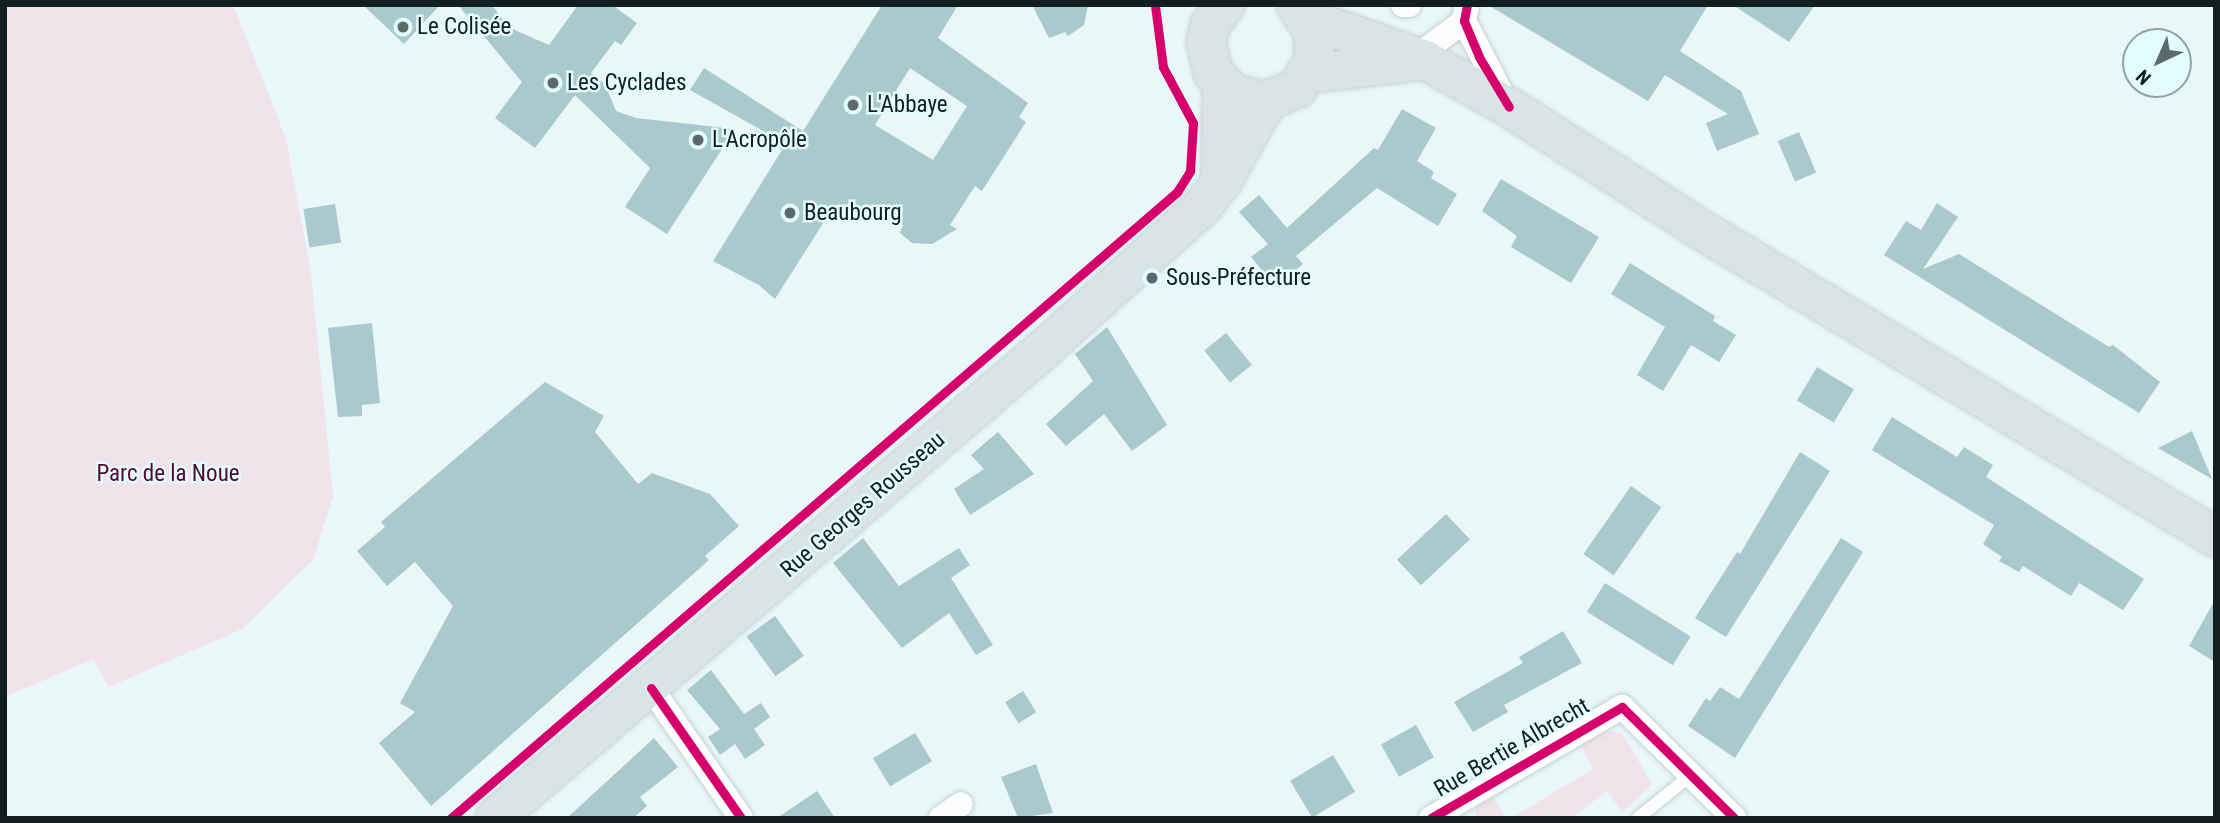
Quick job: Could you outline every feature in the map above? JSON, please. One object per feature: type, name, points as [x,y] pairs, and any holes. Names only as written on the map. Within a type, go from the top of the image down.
[{"type":"main road","points":[[1211,12],[1207,59],[1222,85],[1243,98],[1267,101],[1297,88],[1308,74],[1316,47],[1302,12]]},
{"type":"main road","points":[[1302,12],[1421,58],[1509,107],[1695,226],[2215,537]]},
{"type":"main road","points":[[1308,74],[1421,58]]},
{"type":"main road","points":[[1221,183],[1222,85]]},
{"type":"main road","name":"Rue Georges Rousseau","points":[[495,818],[651,688],[1052,341],[1202,207],[1221,183],[1267,101]]},
{"type":"street","points":[[1404,5],[1409,5]]},
{"type":"street","points":[[1421,58],[1466,13],[1479,57],[1509,107]]},
{"type":"street","points":[[651,688],[741,818]]},
{"type":"street","name":"Rue Bertie Albrecht","points":[[1440,816],[1622,707],[1734,818]]},
{"type":"lane","points":[[1638,818],[1691,775]]},
{"type":"green space","name":"Parc de la Noue","points":[[5,5],[233,5],[286,139],[311,273],[333,497],[313,560],[242,629],[109,687],[93,659],[5,697]]},
{"type":"green space","points":[[1607,731],[1622,733],[1652,784],[1623,812],[1606,791],[1573,818],[1511,818],[1593,769],[1580,743]]},
{"type":"green space","points":[[1492,794],[1506,818],[1476,818],[1475,810]]},
{"type":"building","name":"Le Colisée","points":[[363,5],[440,5],[404,44]]},
{"type":"building","points":[[458,5],[492,5],[508,27],[549,45],[578,5],[612,5],[637,23],[621,45],[615,41],[591,73],[605,84],[616,111],[636,118],[735,129],[667,234],[625,207],[650,168],[575,95],[535,148],[495,118],[522,82]]},
{"type":"building","points":[[882,5],[958,5],[938,38],[1028,103],[1019,117],[1026,122],[982,191],[975,186],[950,225],[957,229],[932,244],[912,243],[900,233],[903,225],[849,203],[844,211],[834,206],[775,299],[759,285],[713,261],[782,150],[753,131],[765,132],[690,90],[704,68],[803,131]],"holes":[[[910,68],[967,106],[933,160],[875,125]]]},
{"type":"building","points":[[1032,5],[1088,5],[1084,25],[1068,36],[1065,32],[1049,38]]},
{"type":"building","points":[[1488,5],[1708,5],[1680,51],[1741,91],[1759,134],[1717,151],[1706,123],[1728,114],[1665,75],[1648,101]]},
{"type":"building","points":[[1733,5],[1815,5],[1789,42]]},
{"type":"building","points":[[1402,109],[1436,128],[1417,161],[1434,172],[1431,178],[1457,194],[1438,226],[1377,188],[1296,256],[1303,264],[1276,287],[1251,257],[1268,244],[1239,212],[1259,195],[1287,228],[1374,148],[1378,150]]},
{"type":"building","points":[[1799,132],[1816,173],[1795,181],[1778,141]]},
{"type":"building","points":[[1501,179],[1599,237],[1571,283],[1511,247],[1517,236],[1482,211]]},
{"type":"building","points":[[1937,203],[1958,217],[1923,269],[1959,254],[2109,347],[2113,345],[2160,382],[2139,413],[1884,255],[1906,221],[1921,230]]},
{"type":"building","points":[[335,204],[341,243],[309,248],[303,209]]},
{"type":"building","points":[[1630,263],[1715,316],[1713,321],[1736,335],[1719,362],[1691,345],[1663,391],[1637,375],[1665,327],[1611,294]]},
{"type":"building","points":[[372,323],[380,403],[362,405],[362,416],[338,417],[328,328]]},
{"type":"building","points":[[1107,327],[1167,425],[1132,451],[1104,414],[1066,446],[1046,424],[1093,381],[1075,354]]},
{"type":"building","points":[[1226,333],[1252,365],[1230,382],[1204,351]]},
{"type":"building","points":[[1817,367],[1854,389],[1834,423],[1797,400]]},
{"type":"building","points":[[545,382],[604,416],[595,432],[638,484],[652,473],[710,494],[739,526],[705,556],[709,560],[431,806],[379,743],[415,712],[400,703],[453,606],[415,562],[387,586],[357,551],[385,527],[381,522]]},
{"type":"building","points":[[1892,417],[1957,457],[1964,447],[1993,465],[1986,477],[2144,579],[2123,610],[2079,583],[2071,596],[2023,566],[2019,572],[1999,561],[2002,557],[1983,544],[1994,525],[1872,450]]},
{"type":"building","points":[[2192,431],[2212,479],[2158,448]]},
{"type":"building","points":[[998,432],[1034,474],[970,515],[954,489],[984,469],[971,455]]},
{"type":"building","points":[[1800,452],[1830,471],[1726,637],[1695,618],[1737,552],[1740,554]]},
{"type":"building","points":[[1631,486],[1661,507],[1614,575],[1583,554]]},
{"type":"building","points":[[1446,514],[1470,540],[1421,585],[1397,560]]},
{"type":"building","points":[[863,538],[899,586],[959,548],[970,565],[951,578],[993,645],[976,655],[949,613],[902,648],[833,563]]},
{"type":"building","points":[[1841,538],[1863,552],[1735,758],[1688,726],[1706,698],[1710,701],[1720,687],[1739,699]]},
{"type":"building","points":[[1605,583],[1691,637],[1673,665],[1587,612]]},
{"type":"building","points":[[2215,600],[2215,662],[2189,646]]},
{"type":"building","points":[[775,616],[804,656],[775,676],[747,637]]},
{"type":"building","points":[[1563,631],[1582,663],[1504,705],[1508,712],[1473,732],[1454,702],[1523,663],[1519,657]]},
{"type":"building","points":[[711,670],[744,714],[761,703],[770,717],[754,729],[765,745],[745,759],[735,744],[720,755],[708,737],[720,729],[687,690]]},
{"type":"building","points":[[1023,691],[1036,712],[1018,723],[1005,702]]},
{"type":"building","points":[[1416,725],[1434,757],[1399,777],[1381,744]]},
{"type":"building","points":[[915,733],[932,761],[890,787],[873,758]]},
{"type":"building","points":[[654,738],[678,767],[640,797],[647,806],[633,818],[567,818]]},
{"type":"building","points":[[1333,755],[1355,792],[1312,818],[1290,781]]},
{"type":"building","points":[[1036,764],[1053,813],[1018,818],[1001,777]]},
{"type":"building","points":[[817,791],[835,818],[777,818]]},
{"type":"cycle path","points":[[451,818],[1177,192],[1190,171],[1193,123],[1163,67],[1155,5]]},
{"type":"cycle path","points":[[1467,5],[1464,21],[1479,57],[1509,107]]},
{"type":"cycle path","points":[[651,688],[741,818]]},
{"type":"cycle path","points":[[1431,818],[1622,707],[1734,818]]},
{"type":"place","name":"Le Colisée","points":[[403,27]]},
{"type":"place","name":"Les Cyclades","points":[[553,83]]},
{"type":"place","name":"L'Abbaye","points":[[853,105]]},
{"type":"place","name":"L'Acropôle","points":[[698,140]]},
{"type":"place","name":"Beaubourg","points":[[790,213]]},
{"type":"place","name":"Sous-Préfecture","points":[[1152,278]]}]
